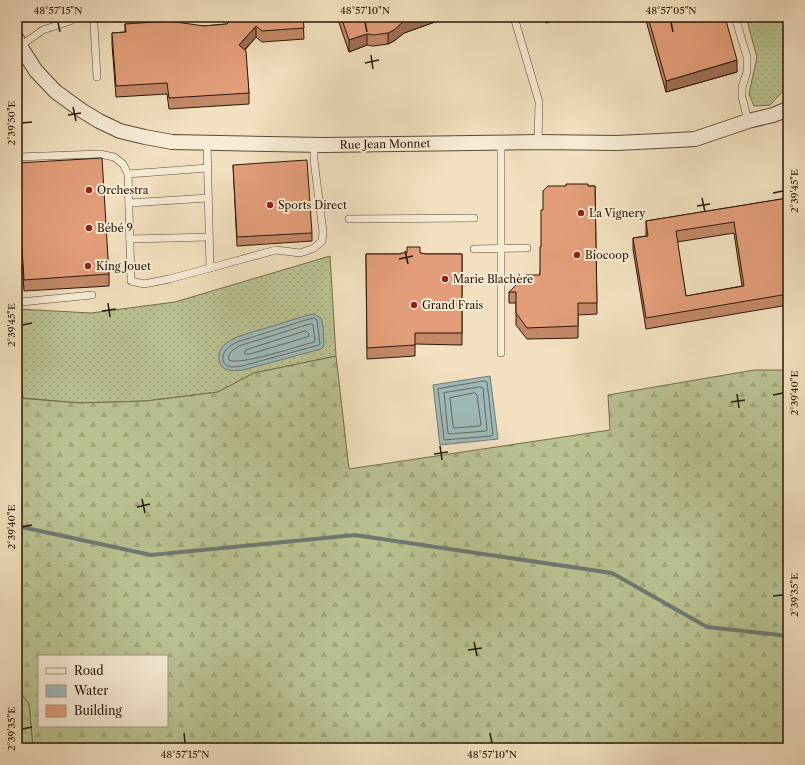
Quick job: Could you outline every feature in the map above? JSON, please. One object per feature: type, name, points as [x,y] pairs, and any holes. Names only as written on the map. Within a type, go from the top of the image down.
[{"type":"street","name":"Rue Jean Monnet","points":[[18,42],[36,71],[56,92],[81,110],[120,131],[172,142],[314,144],[501,142],[617,143],[678,140],[694,139],[788,109]]},
{"type":"lane","points":[[514,17],[539,102],[538,142]]},
{"type":"lane","points":[[735,17],[747,57],[747,72],[742,87],[742,97],[748,121]]},
{"type":"lane","points":[[18,42],[43,30],[70,21]]},
{"type":"lane","points":[[94,25],[97,77]]},
{"type":"lane","points":[[207,142],[210,268]]},
{"type":"lane","points":[[501,142],[501,353]]},
{"type":"lane","points":[[17,157],[100,154],[114,157],[123,164],[128,174],[131,281],[144,284],[169,279],[276,250],[300,253],[314,248],[322,241],[323,232],[314,160],[314,144]]},
{"type":"lane","points":[[128,174],[208,168]]},
{"type":"lane","points":[[129,203],[208,198]]},
{"type":"lane","points":[[349,218],[474,218]]},
{"type":"lane","points":[[130,239],[209,237]]},
{"type":"lane","points":[[474,249],[527,248]]},
{"type":"lane","points":[[17,300],[21,302],[92,295]]},
{"type":"green space","points":[[746,17],[788,17],[788,86],[770,105],[754,106],[749,94],[757,57]]},
{"type":"green space","points":[[330,256],[336,356],[254,373],[218,392],[146,401],[80,403],[23,398],[17,332],[17,309],[91,313],[175,302]]},
{"type":"green space","points":[[336,356],[349,469],[610,430],[608,395],[754,370],[788,370],[788,748],[33,748],[29,704],[17,688],[17,398],[80,403],[146,401],[218,392],[254,373]]},
{"type":"green space","points":[[17,688],[29,704],[33,748],[17,748]]},
{"type":"water","points":[[314,314],[321,318],[323,327],[324,346],[321,349],[243,370],[227,370],[220,363],[220,350],[223,346],[237,337]]},
{"type":"water","points":[[490,376],[498,439],[440,445],[433,385]]},
{"type":"building","points":[[233,17],[303,17],[304,28],[262,31],[256,26],[239,45],[246,51],[249,93],[169,98],[167,83],[116,86],[112,33],[126,32],[125,24],[169,21],[204,26],[227,24]]},
{"type":"building","points":[[341,17],[417,17],[404,21],[388,33],[373,35],[367,34],[349,40]]},
{"type":"building","points":[[648,17],[725,17],[737,60],[666,81]]},
{"type":"building","points":[[102,158],[109,274],[24,280],[17,163]]},
{"type":"building","points":[[307,160],[312,233],[237,237],[233,165]]},
{"type":"building","points":[[566,184],[588,184],[588,186],[595,186],[597,303],[578,303],[578,326],[527,328],[516,313],[516,292],[509,292],[526,275],[540,275],[541,210],[543,210],[543,191],[548,186],[566,186]]},
{"type":"building","points":[[788,198],[788,294],[646,318],[633,238],[648,236],[646,221]],"holes":[[[734,222],[744,286],[686,296],[676,231]]]},
{"type":"building","name":"Grand Frais","points":[[407,247],[420,247],[420,253],[426,254],[462,254],[462,333],[415,333],[415,345],[367,348],[366,254],[407,253]]},
{"type":"waterway","points":[[17,526],[151,555],[355,535],[612,573],[707,627],[788,636]]},
{"type":"place","name":"Orchestra","points":[[89,190]]},
{"type":"place","name":"Sports Direct","points":[[270,205]]},
{"type":"place","name":"La Vignery","points":[[581,213]]},
{"type":"place","name":"Bébé 9","points":[[89,228]]},
{"type":"place","name":"Biocoop","points":[[577,255]]},
{"type":"place","name":"King Jouet","points":[[88,266]]},
{"type":"place","name":"Marie Blachère","points":[[445,279]]},
{"type":"place","name":"Grand Frais","points":[[414,305]]}]
